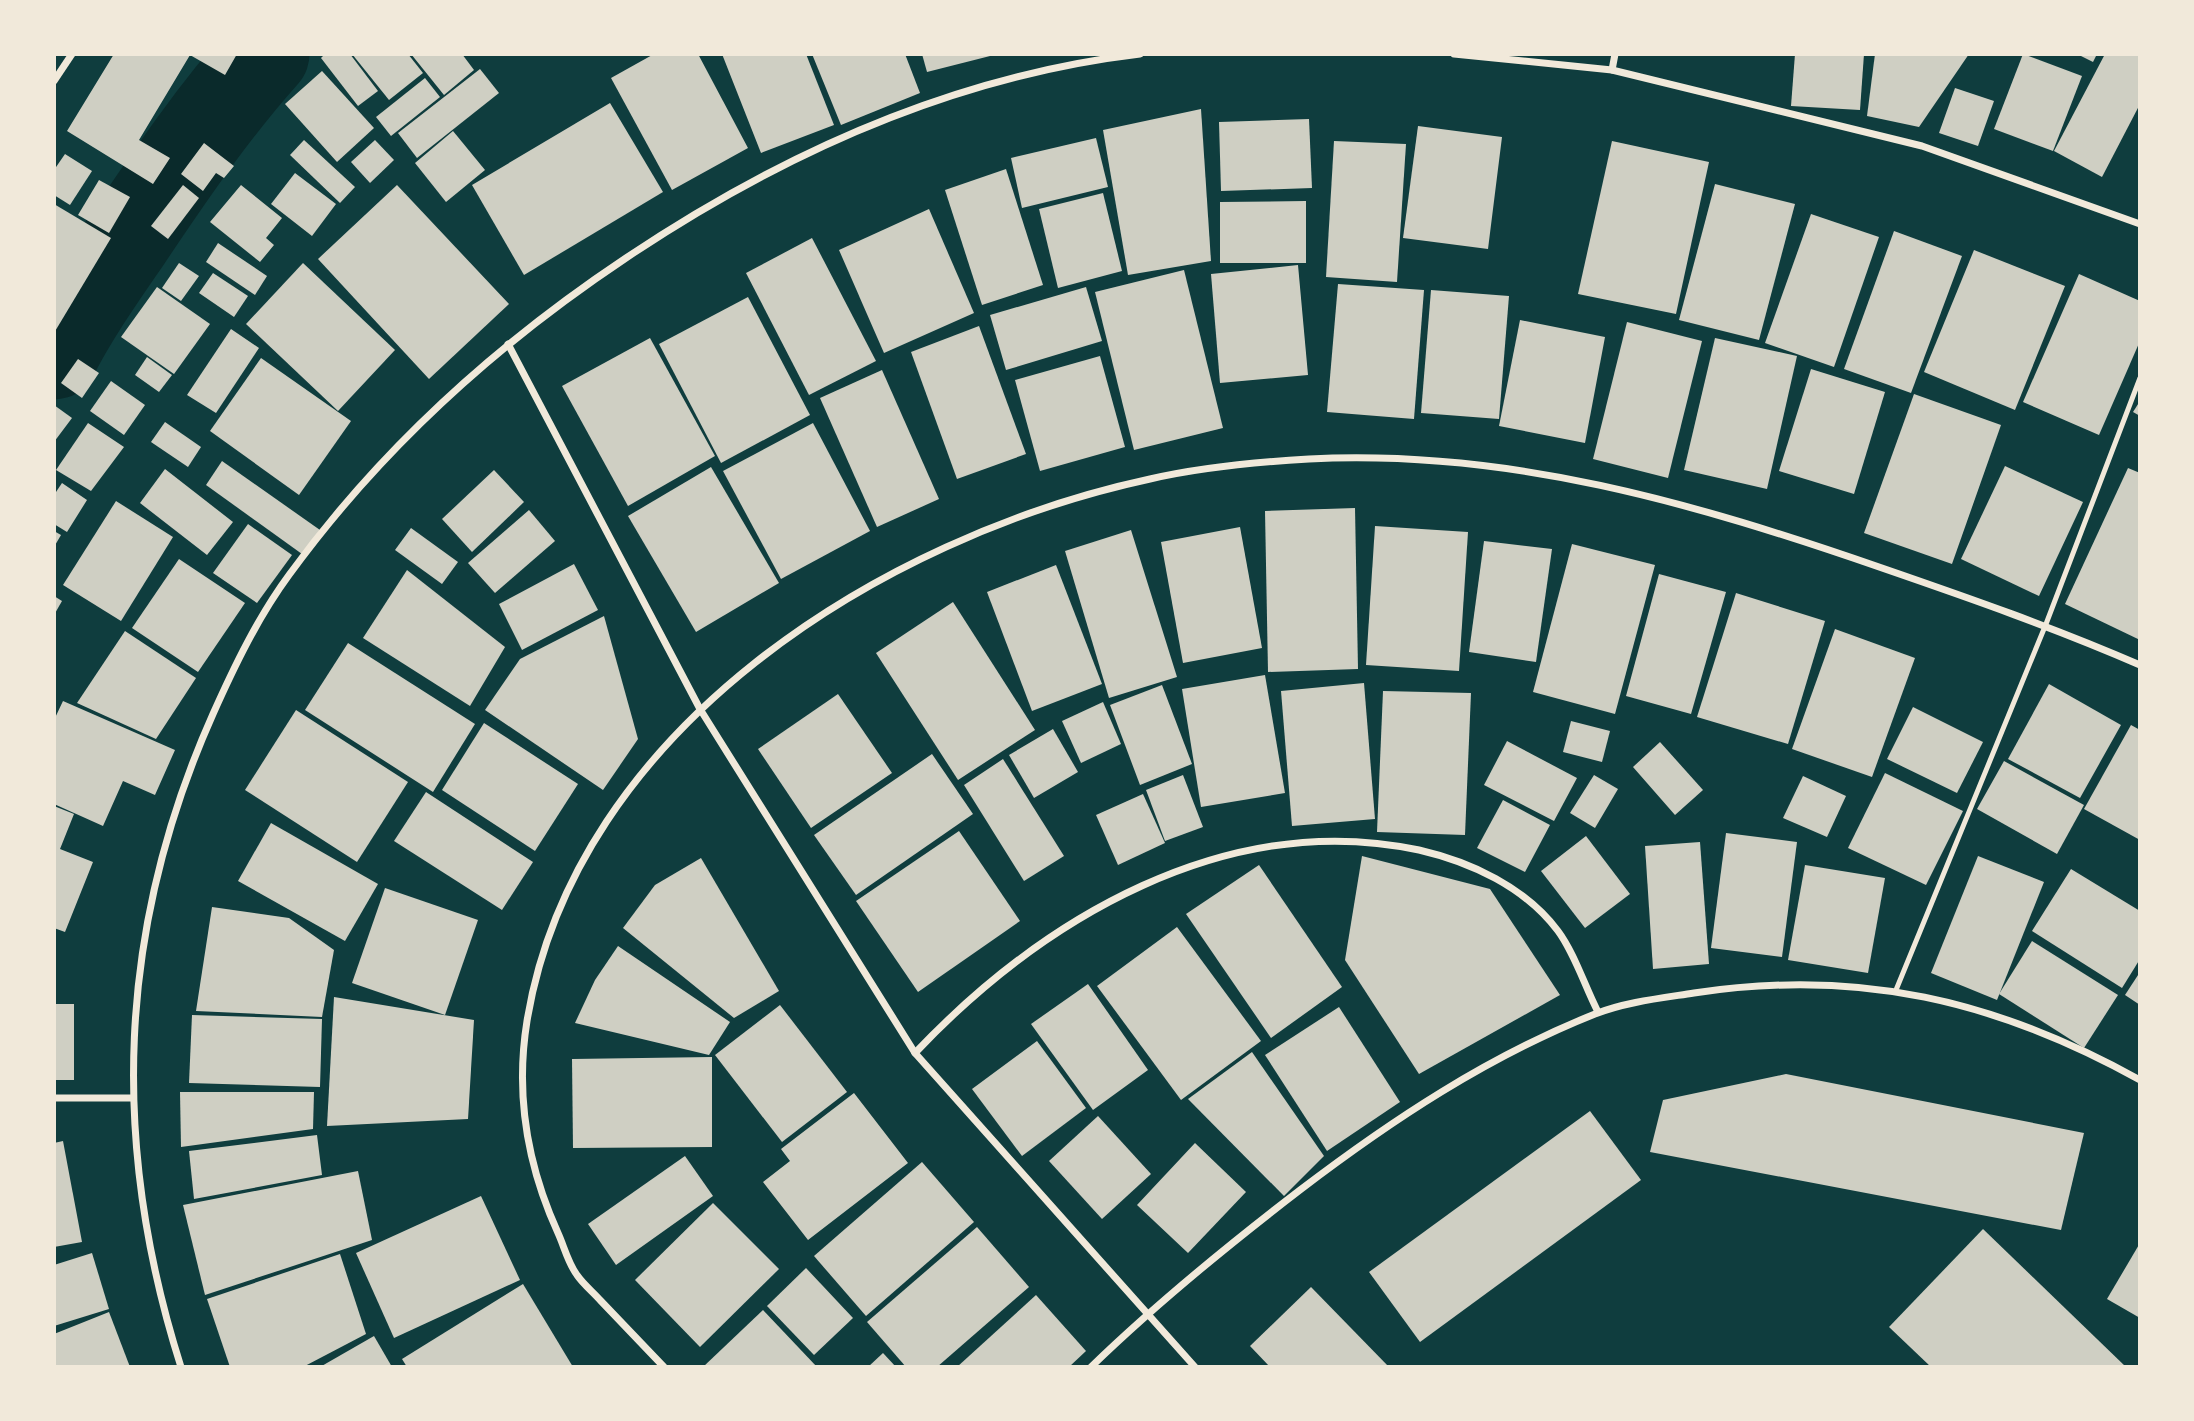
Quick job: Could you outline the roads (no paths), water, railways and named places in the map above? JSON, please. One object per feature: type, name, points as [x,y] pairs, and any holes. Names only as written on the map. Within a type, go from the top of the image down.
[{"type":"street","points":[[54,81],[72,54]]},
{"type":"street","points":[[181,1367],[159,1298],[140,1198],[132,1098],[136,988],[155,879],[186,774],[231,673],[286,579],[355,492],[431,413],[509,344],[590,282],[670,228],[754,180],[840,136],[930,103],[1022,75],[1140,54]]},
{"type":"street","points":[[1454,54],[1612,70],[1922,146],[2140,225]]},
{"type":"street","points":[[1612,70],[1615,54]]},
{"type":"street","points":[[509,344],[700,709],[915,1053],[1195,1367]]},
{"type":"street","points":[[664,1367],[576,1275],[538,1188],[524,1121],[522,1054],[534,981],[559,910],[595,836],[646,770],[700,709],[748,668],[818,618],[887,576],[951,544],[1078,498],[1151,478],[1236,464],[1385,458],[1494,466],[1618,486],[1785,534],[2046,624],[2140,665]]},
{"type":"street","points":[[915,1053],[957,1009],[1077,919],[1141,886],[1210,858],[1258,847],[1297,843],[1348,841],[1398,846],[1451,858],[1486,873],[1523,896],[1558,932],[1598,1012]]},
{"type":"street","points":[[1091,1367],[1146,1314],[1349,1153],[1424,1101],[1498,1057],[1598,1012],[1732,987],[1801,983],[1895,990],[1977,1008],[2078,1049],[2140,1080]]},
{"type":"street","points":[[54,1098],[132,1098]]},
{"type":"lane","points":[[1895,990],[2046,624],[2140,378]]},
{"type":"waterway","points":[[54,355],[89,295],[177,167],[228,98],[265,54]]}]
